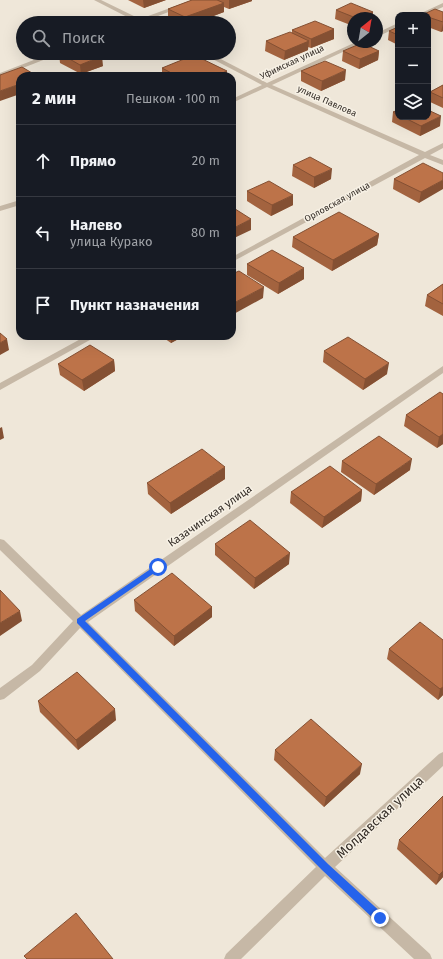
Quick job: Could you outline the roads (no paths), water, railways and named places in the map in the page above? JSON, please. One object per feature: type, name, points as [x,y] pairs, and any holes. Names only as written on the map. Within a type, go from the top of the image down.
[{"type":"street","points":[[97,0],[128,16]]},
{"type":"street","points":[[156,16],[197,0]]},
{"type":"street","points":[[427,12],[443,5]]},
{"type":"street","points":[[383,32],[395,26]]},
{"type":"street","name":"Уфимская улица","points":[[236,99],[348,48]]},
{"type":"street","points":[[0,76],[40,60]]},
{"type":"street","name":"улица Павлова","points":[[218,60],[267,85],[443,164]]},
{"type":"street","name":"Орловская улица","points":[[236,258],[443,145]]},
{"type":"street","points":[[0,208],[16,203]]},
{"type":"street","points":[[0,387],[86,340]]},
{"type":"street","name":"Казачинская улица","points":[[0,695],[36,668],[80,621],[443,369]]},
{"type":"street","points":[[0,544],[80,621],[325,867],[425,959]]},
{"type":"street","name":"Молдавская улица","points":[[231,959],[325,867],[443,758]]}]
